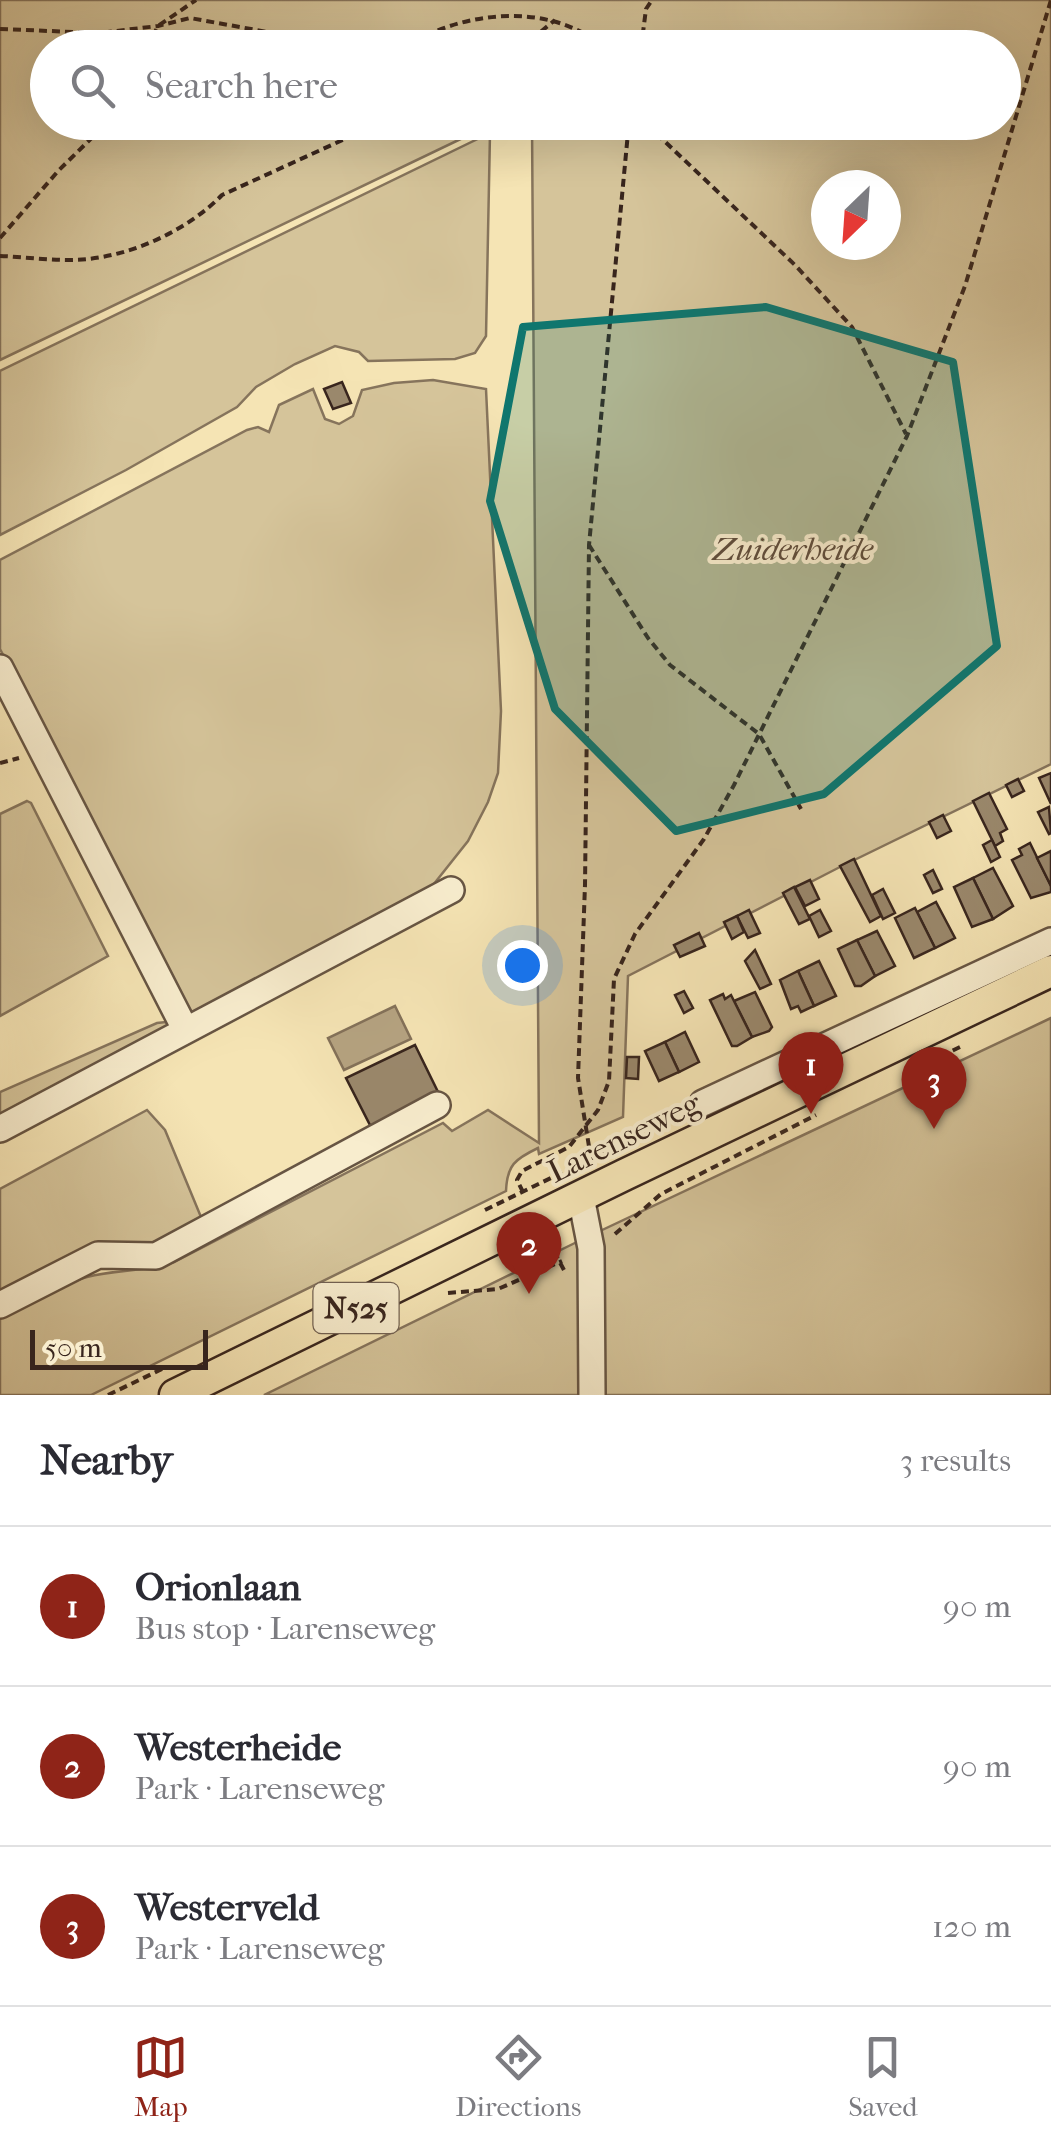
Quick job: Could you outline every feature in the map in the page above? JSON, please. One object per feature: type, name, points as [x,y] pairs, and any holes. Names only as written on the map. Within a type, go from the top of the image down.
[{"type":"main road","name":"Larenseweg","points":[[175,1395],[1051,971]]},
{"type":"street","points":[[0,668],[185,1029]]},
{"type":"street","points":[[0,1128],[451,890]]},
{"type":"street","name":"Larenseweg","points":[[703,1102],[1051,941]]},
{"type":"street","points":[[0,1306],[98,1255],[156,1256],[436,1105]]},
{"type":"street","points":[[581,1197],[590,1248],[592,1395]]},
{"type":"path","points":[[156,30],[196,0]]},
{"type":"path","points":[[643,30],[646,10],[652,0]]},
{"type":"path","points":[[1021,100],[1051,0]]},
{"type":"path","points":[[430,30],[511,13],[555,20],[579,30]]},
{"type":"path","points":[[128,30],[190,18],[256,30]]},
{"type":"path","points":[[543,30],[555,20]]},
{"type":"path","points":[[0,28],[33,30]]},
{"type":"path","points":[[0,238],[90,140]]},
{"type":"path","points":[[0,256],[87,259],[140,247],[204,214],[222,195],[343,140]]},
{"type":"path","points":[[590,1157],[578,1078],[585,886],[589,545],[629,140]]},
{"type":"path","points":[[663,140],[795,265],[852,327],[906,436]]},
{"type":"path","points":[[586,1129],[609,1081],[614,979],[635,934],[704,839],[906,436],[965,286],[1009,140]]},
{"type":"path","points":[[589,545],[648,638],[670,665],[759,734],[801,809]]},
{"type":"path","points":[[929,1060],[963,1046]]},
{"type":"path","name":"Larenseweg","points":[[439,1294],[498,1290],[590,1248],[624,1229],[661,1194],[818,1114]]},
{"type":"path","name":"Larenseweg","points":[[586,1129],[569,1147],[522,1171],[517,1180],[522,1192],[661,1125]]},
{"type":"highlighted area","points":[[766,307],[953,362],[997,646],[824,794],[676,831],[555,709],[490,501],[523,327]]},
{"type":"green space","name":"Zuiderheide","points":[[0,0],[1051,0],[1051,764],[628,976],[623,1117],[539,1154],[538,1148],[510,1169],[506,1191],[91,1395],[0,1395],[0,1319],[87,1277],[174,1262],[443,1123],[452,1131],[488,1110],[539,1143],[532,140],[1021,140],[1021,30],[30,30],[30,140],[459,140],[0,360]]},
{"type":"green space","points":[[476,140],[490,140],[486,336],[475,353],[455,359],[368,361],[359,352],[335,346],[256,387],[237,407],[126,470],[0,535],[0,371]]},
{"type":"green space","points":[[433,380],[486,389],[501,711],[498,773],[488,802],[468,841],[414,909],[193,1016],[0,649],[0,560],[247,430],[258,427],[269,432],[279,405],[313,389],[325,419],[339,424],[353,416],[362,390]]},
{"type":"green space","points":[[27,801],[108,956],[0,1016],[0,814]]},
{"type":"green space","points":[[1051,1018],[1051,1395],[264,1395],[581,1240]]},
{"type":"green space","points":[[166,1022],[170,1026],[0,1123],[0,1092]]},
{"type":"green space","points":[[147,1110],[165,1130],[201,1217],[164,1242],[0,1300],[0,1189]]},
{"type":"shaded area","points":[[395,1006],[411,1039],[344,1070],[328,1038]]},
{"type":"building","points":[[342,382],[351,403],[333,409],[324,389]]},
{"type":"building","points":[[1051,773],[1051,804],[1039,778]]},
{"type":"building","points":[[1018,779],[1024,791],[1012,797],[1006,785]]},
{"type":"building","points":[[989,793],[1007,829],[1000,833],[1003,841],[995,846],[973,801]]},
{"type":"building","points":[[1049,807],[1051,833],[1049,834],[1038,812]]},
{"type":"building","points":[[943,815],[951,831],[937,838],[929,822]]},
{"type":"building","points":[[992,840],[1000,857],[991,862],[983,845]]},
{"type":"building","points":[[1030,843],[1051,886],[1051,892],[1031,898],[1012,860],[1022,855],[1019,849]]},
{"type":"building","points":[[1051,851],[1051,886],[1037,858]]},
{"type":"building","points":[[854,859],[881,916],[870,922],[840,866]]},
{"type":"building","points":[[993,868],[1013,906],[993,919],[973,878]]},
{"type":"building","points":[[933,870],[942,889],[933,893],[924,875]]},
{"type":"building","points":[[973,878],[993,919],[972,927],[954,887]]},
{"type":"building","points":[[810,880],[819,899],[805,906],[795,887]]},
{"type":"building","points":[[794,887],[810,919],[799,924],[783,893]]},
{"type":"building","points":[[883,889],[895,913],[883,919],[872,895]]},
{"type":"building","points":[[936,902],[955,938],[935,948],[917,912]]},
{"type":"building","points":[[915,908],[935,948],[914,958],[895,918]]},
{"type":"building","points":[[749,910],[760,933],[748,938],[737,916]]},
{"type":"building","points":[[820,910],[831,931],[819,937],[809,916]]},
{"type":"building","points":[[737,916],[744,932],[732,939],[724,922]]},
{"type":"building","points":[[877,931],[895,966],[875,976],[857,940]]},
{"type":"building","points":[[699,933],[705,946],[680,957],[674,945]]},
{"type":"building","points":[[857,940],[875,976],[861,986],[855,986],[838,949]]},
{"type":"building","points":[[755,950],[771,984],[760,989],[745,961]]},
{"type":"building","points":[[819,961],[836,996],[814,1006],[798,971]]},
{"type":"building","points":[[798,971],[814,1006],[801,1012],[798,1006],[791,1009],[780,980]]},
{"type":"building","points":[[684,991],[693,1008],[684,1013],[675,995]]},
{"type":"building","points":[[755,992],[772,1027],[752,1037],[734,1001]]},
{"type":"building","points":[[723,994],[725,999],[731,995],[752,1037],[737,1046],[732,1046],[710,1000]]},
{"type":"building","points":[[685,1032],[699,1062],[679,1072],[665,1042]]},
{"type":"building","points":[[665,1042],[679,1072],[659,1081],[645,1051]]},
{"type":"building","points":[[415,1045],[439,1094],[371,1127],[346,1078]]},
{"type":"building","points":[[627,1057],[639,1057],[638,1079],[626,1078]]},
{"type":"place","name":"Orionlaan","points":[[811,1114]]},
{"type":"place","name":"Westerveld","points":[[934,1129]]},
{"type":"place","name":"Westerheide","points":[[529,1294]]}]
